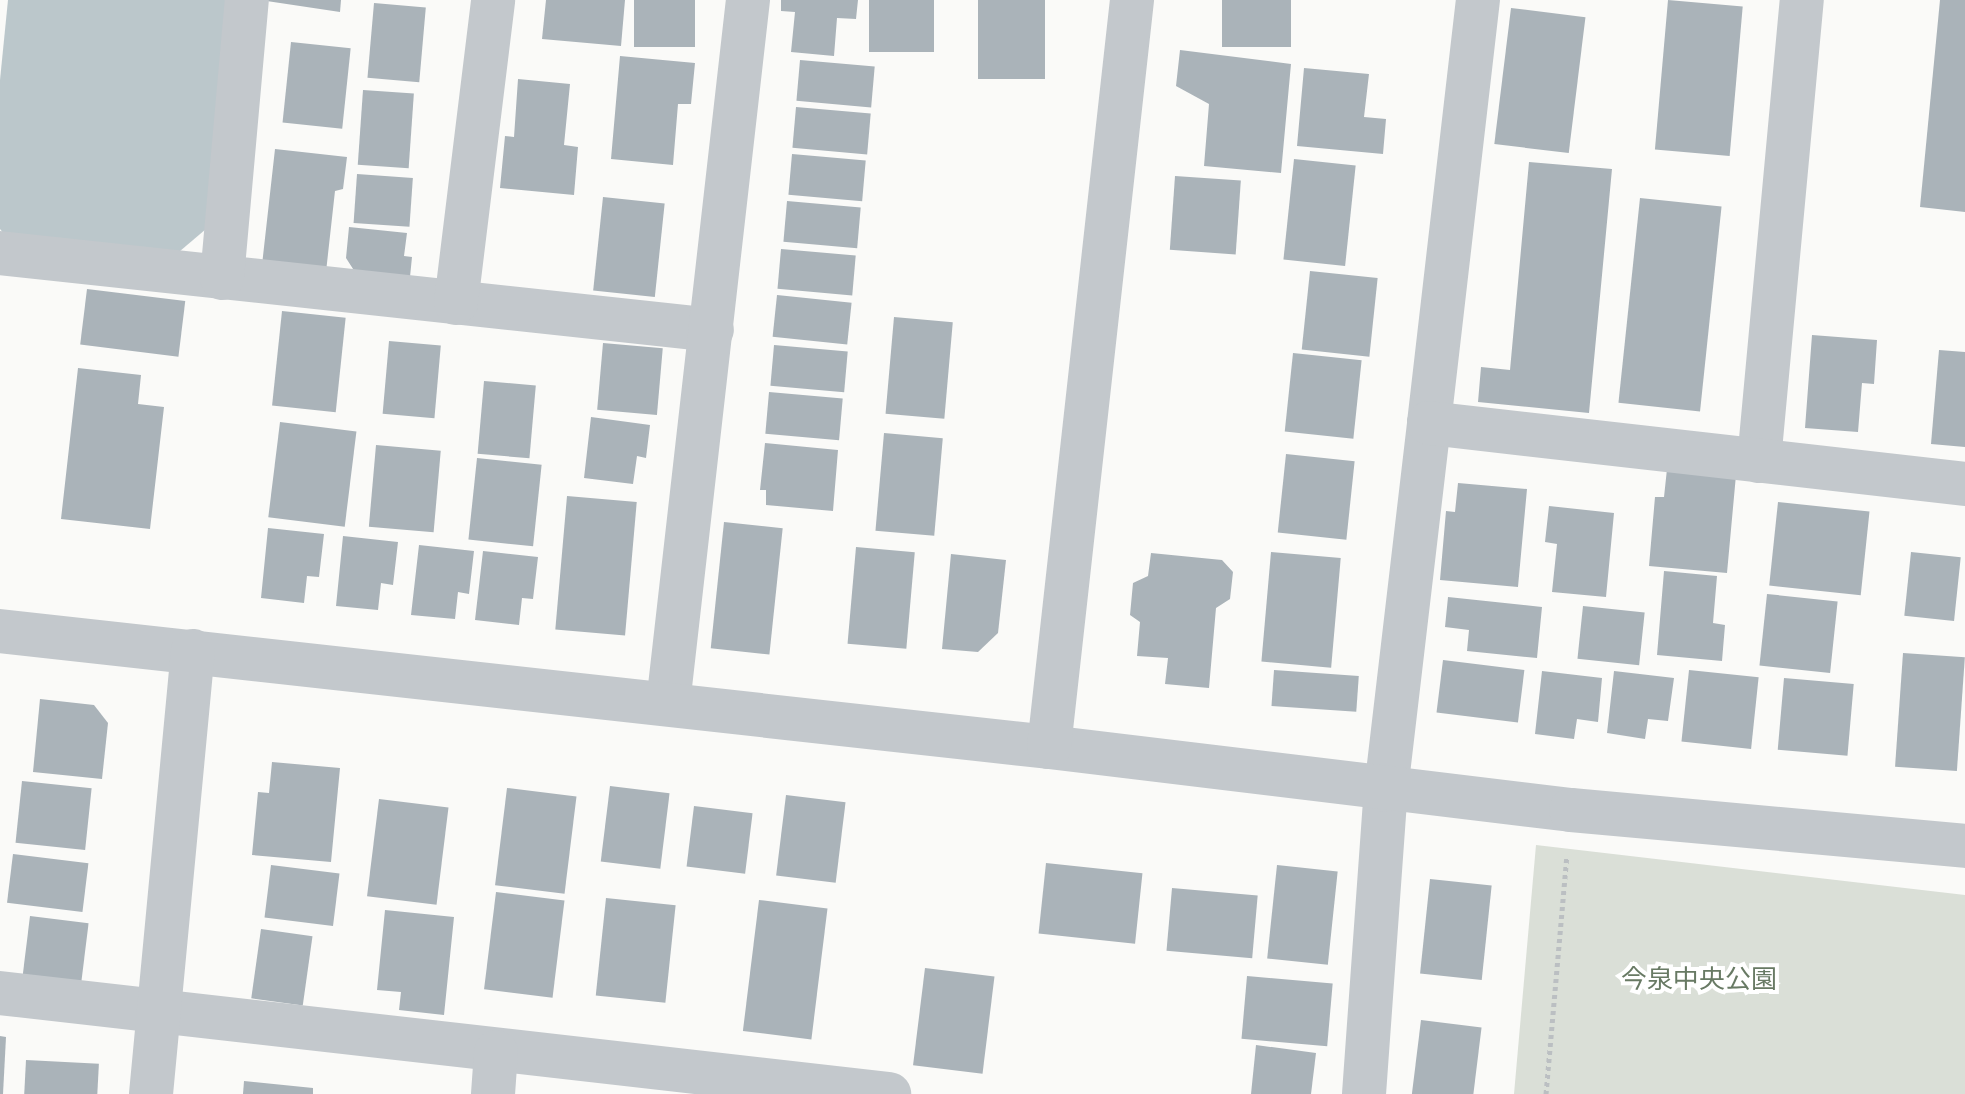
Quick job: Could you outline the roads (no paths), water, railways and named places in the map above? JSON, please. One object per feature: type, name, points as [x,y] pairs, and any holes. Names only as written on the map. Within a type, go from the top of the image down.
[{"type":"street","points":[[222,278],[247,0]]},
{"type":"street","points":[[456,303],[493,0]]},
{"type":"street","points":[[668,704],[748,0]]},
{"type":"street","points":[[1049,747],[1132,0]]},
{"type":"street","points":[[1364,1094],[1386,790],[1478,0]]},
{"type":"street","points":[[1759,461],[1802,0]]},
{"type":"street","points":[[0,253],[712,330]]},
{"type":"street","points":[[1429,423],[1965,484]]},
{"type":"street","points":[[0,631],[1049,747],[1386,790],[1965,846]]},
{"type":"street","points":[[151,1094],[193,651]]},
{"type":"street","points":[[0,993],[158,1010],[495,1073],[889,1094]]},
{"type":"park label","name":"今泉中央公園","points":[[1699,980]]}]
